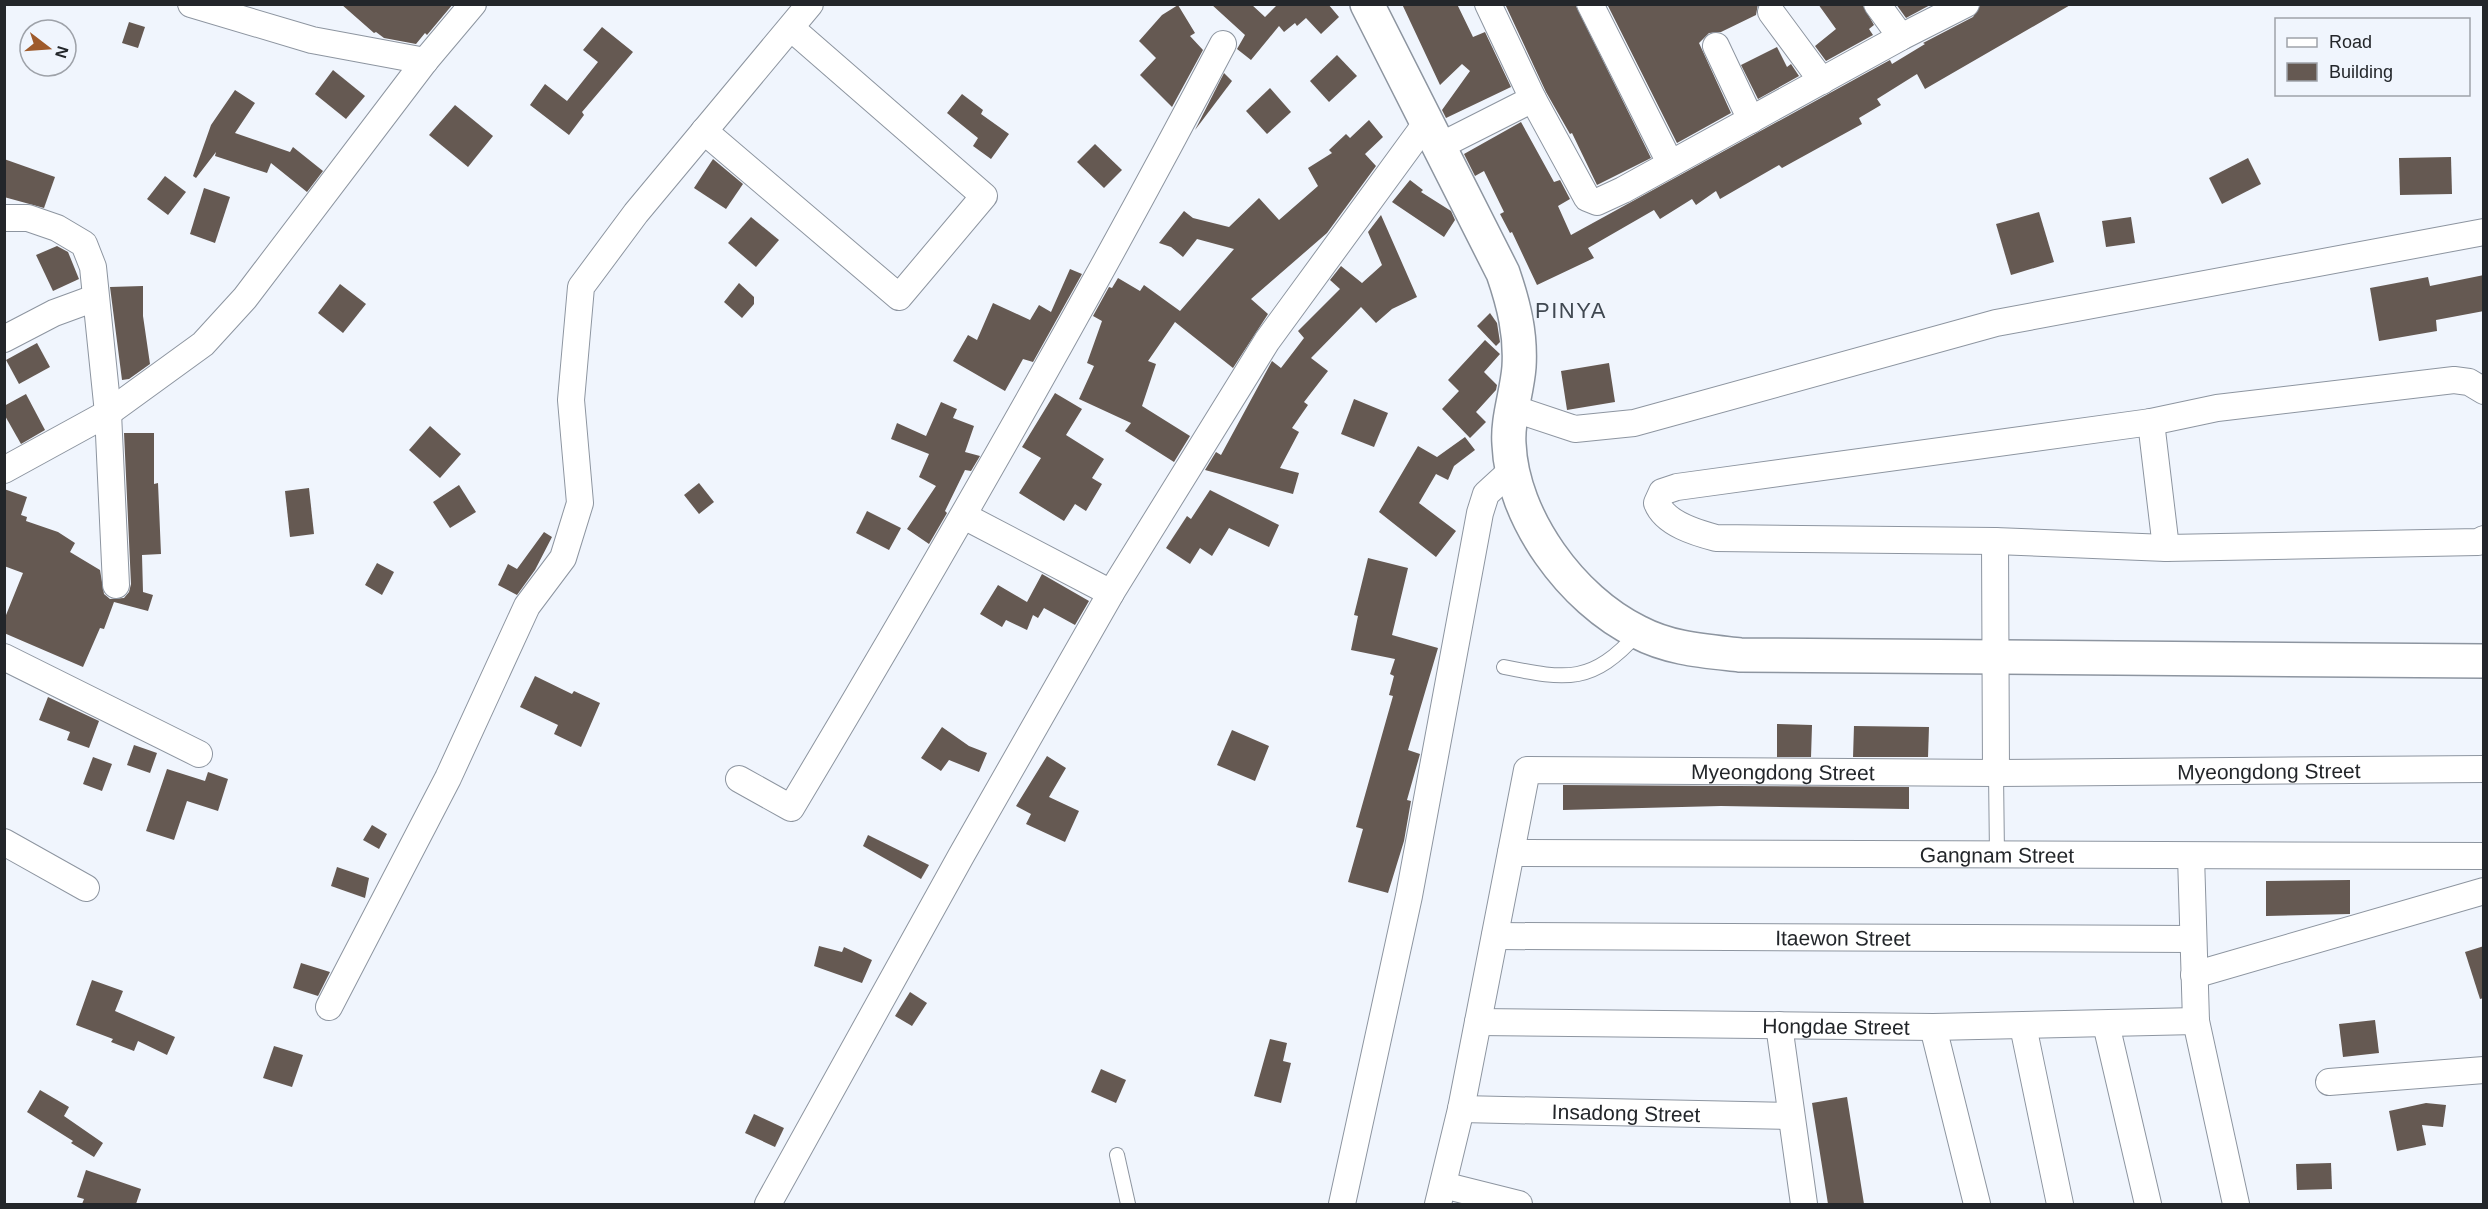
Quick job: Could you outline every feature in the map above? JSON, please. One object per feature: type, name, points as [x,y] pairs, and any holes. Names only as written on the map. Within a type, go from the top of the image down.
[{"type":"street","points":[[192,4],[312,40],[425,61]]},
{"type":"street","points":[[4,470],[108,413],[203,344],[245,298],[425,61],[473,4]]},
{"type":"street","points":[[329,1007],[448,778],[527,606],[563,558],[580,503],[571,400],[580,287],[636,213],[810,4]]},
{"type":"street","points":[[1366,4],[1503,273],[1515,307],[1519,368],[1508,441],[1510,472],[1526,513],[1560,569],[1598,606],[1638,633],[1684,649],[1740,655],[2484,661]]},
{"type":"street","points":[[1488,4],[1533,99],[1587,198],[1592,201],[1603,201],[1901,37],[1966,4]]},
{"type":"street","points":[[1590,4],[1670,163]]},
{"type":"street","points":[[1878,4],[1901,37]]},
{"type":"street","points":[[1771,12],[1822,81]]},
{"type":"street","points":[[704,131],[795,206],[899,297],[906,289],[984,195],[791,28]]},
{"type":"street","points":[[739,779],[791,808],[964,516],[1087,300],[1223,44]]},
{"type":"street","points":[[1716,46],[1751,120]]},
{"type":"street","points":[[768,1204],[961,856],[1111,593],[1267,341],[1433,134],[1533,99]]},
{"type":"street","points":[[4,218],[28,218],[57,228],[84,244],[93,267],[94,298],[108,413],[116,585]]},
{"type":"street","points":[[1512,408],[1575,429],[1634,423],[1996,323],[2484,232]]},
{"type":"street","points":[[4,339],[54,313],[94,298]]},
{"type":"street","points":[[2484,391],[2469,382],[2454,380],[2217,408],[2151,422],[1677,487],[1662,492],[1657,503],[1659,509],[1683,527],[1716,538],[1995,541],[2166,548],[2478,542],[2484,539]]},
{"type":"street","points":[[2151,422],[2166,548]]},
{"type":"street","points":[[1342,1204],[1409,896],[1480,513],[1486,494],[1510,472]]},
{"type":"street","points":[[964,516],[1111,593]]},
{"type":"street","points":[[1995,541],[1996,773]]},
{"type":"street","points":[[4,657],[199,754]]},
{"type":"street","name":"Myeongdong Street","points":[[1440,1195],[1461,1109],[1527,770],[1996,773],[2484,769]]},
{"type":"street","points":[[4,842],[86,888]]},
{"type":"street","name":"Gangnam Street","points":[[1511,853],[2484,856]]},
{"type":"street","points":[[2191,856],[2196,1021],[2236,1204]]},
{"type":"street","points":[[2194,975],[2484,891]]},
{"type":"street","name":"Itaewon Street","points":[[1495,936],[2192,939]]},
{"type":"street","name":"Hongdae Street","points":[[1478,1022],[1933,1027],[2196,1021]]},
{"type":"street","points":[[2106,1024],[2148,1204]]},
{"type":"street","points":[[1779,1025],[1804,1204]]},
{"type":"street","points":[[2023,1026],[2060,1204]]},
{"type":"street","points":[[1933,1027],[1977,1204]]},
{"type":"street","points":[[2329,1082],[2484,1070]]},
{"type":"street","name":"Insadong Street","points":[[1461,1109],[1791,1116]]},
{"type":"street","points":[[1440,1195],[1519,1204]]},
{"type":"lane","points":[[1504,668],[1550,676],[1579,674],[1599,668],[1617,656],[1638,633]]},
{"type":"lane","points":[[1996,773],[1996,855]]},
{"type":"lane","points":[[1117,1155],[1128,1204]]},
{"type":"building","points":[[341,4],[453,4],[427,35],[425,33],[416,44],[384,38],[374,33]]},
{"type":"building","points":[[1211,4],[1251,4],[1265,17],[1278,4],[1328,4],[1339,17],[1321,34],[1306,18],[1297,26],[1295,23],[1284,32],[1279,26],[1251,60],[1237,49],[1245,35]]},
{"type":"building","points":[[1402,4],[1457,4],[1473,37],[1485,32],[1511,87],[1446,118],[1442,110],[1470,71],[1462,64],[1440,85]]},
{"type":"building","points":[[1505,4],[1575,4],[1651,158],[1597,185],[1572,133],[1570,134],[1546,92]]},
{"type":"building","points":[[1607,4],[1758,4],[1756,15],[1721,32],[1709,33],[1699,43],[1731,113],[1677,143]]},
{"type":"building","points":[[1818,4],[1862,4],[1874,25],[1869,29],[1873,35],[1826,61],[1815,46],[1836,29]]},
{"type":"building","points":[[1896,4],[1932,4],[1906,18]]},
{"type":"building","points":[[1981,4],[2072,4],[1925,89],[1917,74],[1877,99],[1881,105],[1859,118],[1862,124],[1782,168],[1779,165],[1720,199],[1716,191],[1696,205],[1692,199],[1660,219],[1654,210],[1588,248],[1594,258],[1537,285],[1512,232],[1510,233],[1500,214],[1504,212],[1484,171],[1475,176],[1464,154],[1521,122],[1554,182],[1560,180],[1570,199],[1558,206],[1571,235],[1890,60],[1892,64],[1925,44],[1923,43],[1973,17]]},
{"type":"building","points":[[1178,5],[1195,33],[1190,36],[1203,50],[1172,107],[1140,75],[1156,58],[1139,41],[1162,15]]},
{"type":"building","points":[[129,22],[145,27],[138,48],[122,43]]},
{"type":"building","points":[[602,27],[633,52],[582,112],[584,115],[569,135],[530,105],[545,84],[567,101],[598,62],[583,50]]},
{"type":"building","points":[[1777,47],[1787,67],[1791,64],[1799,76],[1758,99],[1741,65]]},
{"type":"building","points":[[1337,55],[1357,76],[1329,102],[1310,81]]},
{"type":"building","points":[[333,70],[365,96],[346,119],[315,94]]},
{"type":"building","points":[[1224,73],[1232,81],[1195,130]]},
{"type":"building","points":[[1270,88],[1291,112],[1267,134],[1246,111]]},
{"type":"building","points":[[235,90],[255,103],[235,133],[290,152],[293,147],[323,171],[307,192],[271,163],[267,173],[215,156],[216,152],[196,178],[193,176],[211,125]]},
{"type":"building","points":[[962,94],[983,110],[981,114],[1009,134],[991,159],[973,146],[978,138],[947,113]]},
{"type":"building","points":[[455,105],[493,136],[468,167],[429,135]]},
{"type":"building","points":[[1369,120],[1383,137],[1365,154],[1376,166],[1327,233],[1251,299],[1268,314],[1233,368],[1175,322],[1148,361],[1156,364],[1142,406],[1190,436],[1174,462],[1125,431],[1131,423],[1079,399],[1094,366],[1087,363],[1102,321],[1093,316],[1109,287],[1112,288],[1118,278],[1140,291],[1144,285],[1180,311],[1234,249],[1197,239],[1183,257],[1171,247],[1159,243],[1184,211],[1193,218],[1229,227],[1259,198],[1279,220],[1318,186],[1308,168],[1332,153],[1329,150],[1346,134],[1350,138]]},
{"type":"building","points":[[1095,144],[1122,170],[1104,188],[1077,162]]},
{"type":"building","points":[[2451,157],[2452,194],[2400,195],[2399,158]]},
{"type":"building","points":[[2248,158],[2261,184],[2222,204],[2209,178]]},
{"type":"building","points":[[4,159],[55,177],[44,208],[4,197]]},
{"type":"building","points":[[713,159],[743,184],[726,209],[694,188]]},
{"type":"building","points":[[165,176],[186,192],[168,215],[147,199]]},
{"type":"building","points":[[1410,180],[1423,190],[1421,192],[1451,211],[1455,220],[1444,237],[1392,202]]},
{"type":"building","points":[[204,188],[230,197],[215,243],[190,234]]},
{"type":"building","points":[[2039,212],[2054,262],[2011,275],[1996,224]]},
{"type":"building","points":[[1381,215],[1417,297],[1392,309],[1376,323],[1361,307],[1311,358],[1328,371],[1304,402],[1308,405],[1292,428],[1299,432],[1280,468],[1299,473],[1293,494],[1205,470],[1216,452],[1221,455],[1272,361],[1281,368],[1304,338],[1298,331],[1340,289],[1330,280],[1341,266],[1362,283],[1382,265],[1368,232]]},
{"type":"building","points":[[751,217],[779,240],[756,267],[728,243]]},
{"type":"building","points":[[2131,217],[2135,243],[2106,247],[2102,221]]},
{"type":"building","points":[[57,246],[68,252],[79,279],[53,291],[36,255]]},
{"type":"building","points":[[1070,269],[1082,274],[1033,362],[1023,359],[1005,391],[953,361],[968,335],[977,340],[993,303],[1030,320],[1039,305],[1051,312]]},
{"type":"building","points":[[2484,275],[2484,311],[2436,320],[2437,331],[2379,341],[2370,288],[2428,277],[2430,286]]},
{"type":"building","points":[[739,283],[754,297],[754,304],[742,318],[724,302]]},
{"type":"building","points":[[340,284],[366,304],[343,333],[318,313]]},
{"type":"building","points":[[143,286],[143,316],[150,364],[129,379],[122,380],[110,287]]},
{"type":"building","points":[[1490,313],[1497,323],[1500,342],[1496,346],[1477,326]]},
{"type":"building","points":[[1485,340],[1500,354],[1484,372],[1497,385],[1496,390],[1476,412],[1486,422],[1470,438],[1442,409],[1459,391],[1448,380]]},
{"type":"building","points":[[37,343],[50,367],[19,384],[6,360]]},
{"type":"building","points":[[1609,363],[1615,402],[1567,410],[1561,371]]},
{"type":"building","points":[[1055,393],[1082,409],[1066,435],[1104,459],[1092,478],[1102,484],[1086,511],[1075,504],[1064,521],[1019,493],[1041,458],[1022,447]]},
{"type":"building","points":[[26,394],[45,430],[21,444],[4,414],[4,406]]},
{"type":"building","points":[[1354,399],[1388,413],[1374,447],[1341,434]]},
{"type":"building","points":[[941,402],[957,409],[953,418],[974,426],[965,452],[980,456],[971,471],[965,470],[945,511],[947,513],[929,544],[907,529],[936,486],[919,477],[929,454],[891,439],[897,423],[926,436]]},
{"type":"building","points":[[430,426],[461,454],[440,478],[409,450]]},
{"type":"building","points":[[124,433],[154,433],[154,484],[158,483],[161,554],[142,555],[143,592],[153,595],[148,611],[114,602],[104,629],[100,628],[83,667],[4,633],[4,620],[23,573],[4,566],[4,489],[27,497],[21,515],[27,517],[26,521],[58,532],[75,543],[70,552],[100,570],[104,594],[110,599],[124,598],[131,584]]},
{"type":"building","points":[[1465,437],[1475,450],[1454,466],[1448,480],[1436,474],[1419,503],[1456,531],[1436,557],[1379,512],[1418,446],[1437,457]]},
{"type":"building","points":[[699,483],[714,502],[699,514],[684,495]]},
{"type":"building","points":[[459,485],[476,512],[450,528],[433,502]]},
{"type":"building","points":[[309,488],[314,534],[290,537],[285,491]]},
{"type":"building","points":[[1210,490],[1279,525],[1269,547],[1229,528],[1212,556],[1200,548],[1190,564],[1166,548],[1187,516],[1191,519]]},
{"type":"building","points":[[867,511],[901,528],[889,550],[856,533]]},
{"type":"building","points":[[544,532],[552,537],[535,570],[517,595],[498,585],[508,564],[517,569]]},
{"type":"building","points":[[1368,558],[1408,568],[1392,635],[1438,648],[1408,750],[1420,754],[1407,800],[1411,801],[1404,841],[1388,893],[1348,882],[1363,829],[1356,827],[1393,696],[1389,695],[1394,676],[1390,674],[1395,659],[1351,650],[1358,616],[1354,615]]},
{"type":"building","points":[[377,563],[394,572],[382,595],[365,585]]},
{"type":"building","points":[[1042,574],[1089,601],[1075,625],[1044,608],[1038,618],[1033,615],[1027,630],[1006,620],[1002,627],[980,614],[998,585],[1027,602]]},
{"type":"building","points":[[535,676],[572,694],[574,691],[600,703],[581,747],[554,734],[558,725],[520,707]]},
{"type":"building","points":[[48,697],[99,721],[89,748],[67,740],[70,732],[39,720]]},
{"type":"building","points":[[1777,724],[1812,725],[1811,757],[1777,757]]},
{"type":"building","points":[[1854,726],[1929,727],[1928,757],[1853,757]]},
{"type":"building","points":[[942,727],[969,746],[987,753],[979,772],[949,760],[941,771],[921,758]]},
{"type":"building","points":[[1232,730],[1269,746],[1255,781],[1217,765]]},
{"type":"building","points":[[134,745],[157,753],[150,773],[127,765]]},
{"type":"building","points":[[1047,756],[1066,768],[1049,797],[1079,811],[1065,842],[1026,824],[1031,814],[1016,806]]},
{"type":"building","points":[[93,757],[112,764],[102,791],[83,784]]},
{"type":"building","points":[[167,769],[205,781],[208,772],[228,779],[218,811],[187,801],[174,840],[146,831]]},
{"type":"building","points":[[1563,785],[1909,787],[1909,809],[1721,806],[1563,810]]},
{"type":"building","points":[[372,825],[387,834],[379,849],[363,840]]},
{"type":"building","points":[[868,835],[929,865],[921,879],[863,846]]},
{"type":"building","points":[[337,867],[369,878],[365,898],[331,886]]},
{"type":"building","points":[[2350,880],[2350,914],[2266,916],[2266,881]]},
{"type":"building","points":[[819,946],[842,952],[844,947],[872,960],[862,983],[814,966]]},
{"type":"building","points":[[2484,946],[2484,998],[2480,999],[2465,952]]},
{"type":"building","points":[[301,963],[330,972],[318,996],[293,988]]},
{"type":"building","points":[[92,980],[123,991],[115,1011],[175,1037],[167,1055],[138,1041],[134,1051],[111,1042],[113,1039],[76,1025]]},
{"type":"building","points":[[910,992],[927,1003],[912,1026],[895,1016]]},
{"type":"building","points":[[2375,1020],[2379,1053],[2343,1057],[2339,1024]]},
{"type":"building","points":[[1270,1039],[1287,1043],[1283,1061],[1291,1063],[1281,1103],[1254,1096]]},
{"type":"building","points":[[274,1046],[303,1055],[292,1087],[263,1078]]},
{"type":"building","points":[[1101,1069],[1126,1080],[1116,1103],[1091,1092]]},
{"type":"building","points":[[40,1090],[69,1107],[64,1116],[103,1143],[94,1157],[27,1112]]},
{"type":"building","points":[[1847,1097],[1864,1204],[1828,1204],[1812,1103]]},
{"type":"building","points":[[2426,1103],[2446,1105],[2443,1127],[2422,1125],[2426,1145],[2397,1151],[2389,1111]]},
{"type":"building","points":[[754,1114],[784,1128],[775,1147],[745,1133]]},
{"type":"building","points":[[2331,1163],[2332,1189],[2297,1190],[2296,1164]]},
{"type":"building","points":[[86,1170],[141,1189],[136,1204],[82,1204],[84,1199],[77,1197]]},
{"type":"district","name":"PINYA","points":[[1571,310]]}]
